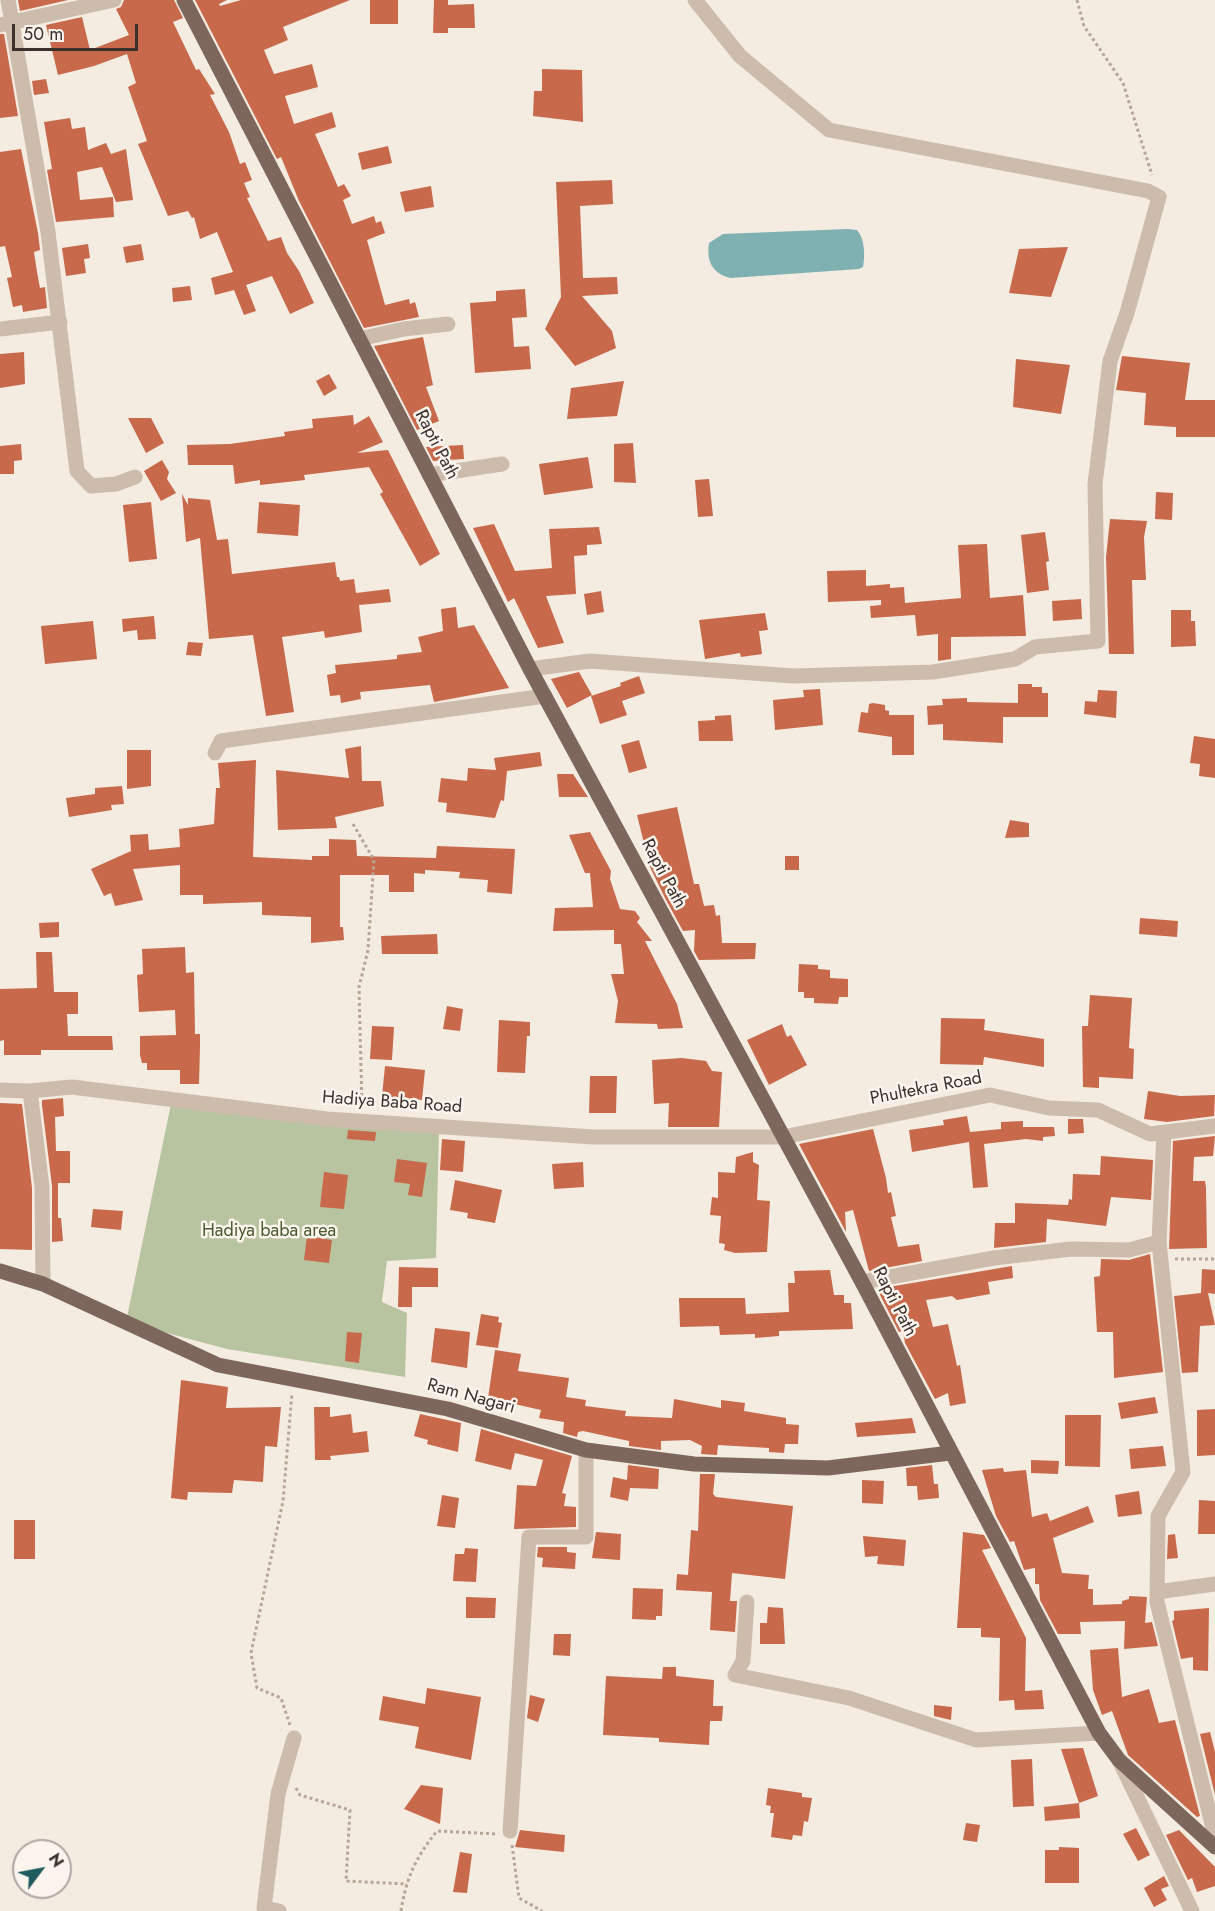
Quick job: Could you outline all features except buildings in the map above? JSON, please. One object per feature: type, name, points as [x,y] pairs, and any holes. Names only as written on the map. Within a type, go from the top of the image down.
[{"type":"main road","name":"Rapti Path","points":[[184,0],[530,669],[862,1282],[1099,1733],[1119,1760],[1215,1847]]},
{"type":"main road","name":"Ram Nagari","points":[[0,1271],[43,1284],[218,1365],[448,1409],[586,1450],[694,1464],[828,1468],[950,1453]]},
{"type":"street","points":[[8,0],[6,24],[48,232],[77,471],[91,486],[116,484],[135,477]]},
{"type":"street","points":[[6,24],[114,0]]},
{"type":"street","points":[[530,669],[590,661],[793,676],[933,672],[1015,659],[1035,647],[1098,641],[1095,484],[1110,361],[1127,313],[1159,197],[1148,191],[829,130],[740,56],[695,0]]},
{"type":"street","points":[[0,329],[60,322]]},
{"type":"street","points":[[360,339],[404,329],[448,324]]},
{"type":"street","points":[[429,474],[502,465]]},
{"type":"street","points":[[215,753],[221,741],[545,696]]},
{"type":"street","name":"Hadiya Baba Road","points":[[0,1090],[30,1091],[72,1087],[362,1121],[592,1137],[783,1137]]},
{"type":"street","points":[[30,1091],[42,1187],[43,1284]]},
{"type":"street","name":"Phultekra Road","points":[[783,1137],[990,1095],[1049,1108],[1098,1110],[1150,1134],[1215,1126]]},
{"type":"street","points":[[1164,1133],[1159,1242],[1183,1472],[1158,1516],[1157,1592],[1183,1712],[1215,1836]]},
{"type":"street","points":[[862,1282],[994,1258],[1071,1250],[1129,1250],[1159,1242]]},
{"type":"street","points":[[510,1831],[529,1537],[586,1537],[586,1450]]},
{"type":"street","points":[[1157,1592],[1215,1584]]},
{"type":"street","points":[[747,1602],[743,1661],[735,1675],[849,1698],[976,1740],[1099,1733]]},
{"type":"street","points":[[279,1911],[264,1908],[278,1794],[294,1737]]},
{"type":"street","points":[[1119,1760],[1192,1911]]},
{"type":"path","points":[[1077,0],[1084,27],[1123,83],[1159,197]]},
{"type":"path","points":[[353,824],[374,860],[368,950],[359,987],[362,1121]]},
{"type":"path","points":[[1161,1258],[1215,1259]]},
{"type":"path","points":[[293,1385],[283,1501],[251,1653],[257,1688],[281,1698],[294,1737]]},
{"type":"path","points":[[294,1785],[300,1795],[350,1810],[346,1881],[407,1884]]},
{"type":"path","points":[[401,1911],[407,1884],[418,1854],[437,1831],[489,1835],[510,1831],[519,1898],[542,1911]]},
{"type":"green space","name":"Hadiya baba area","points":[[172,1099],[439,1127],[436,1258],[387,1261],[382,1302],[407,1313],[405,1377],[227,1349],[126,1322]]},
{"type":"water","points":[[857,230],[863,243],[863,267],[859,269],[731,278],[715,270],[710,261],[709,243],[723,234]]}]
